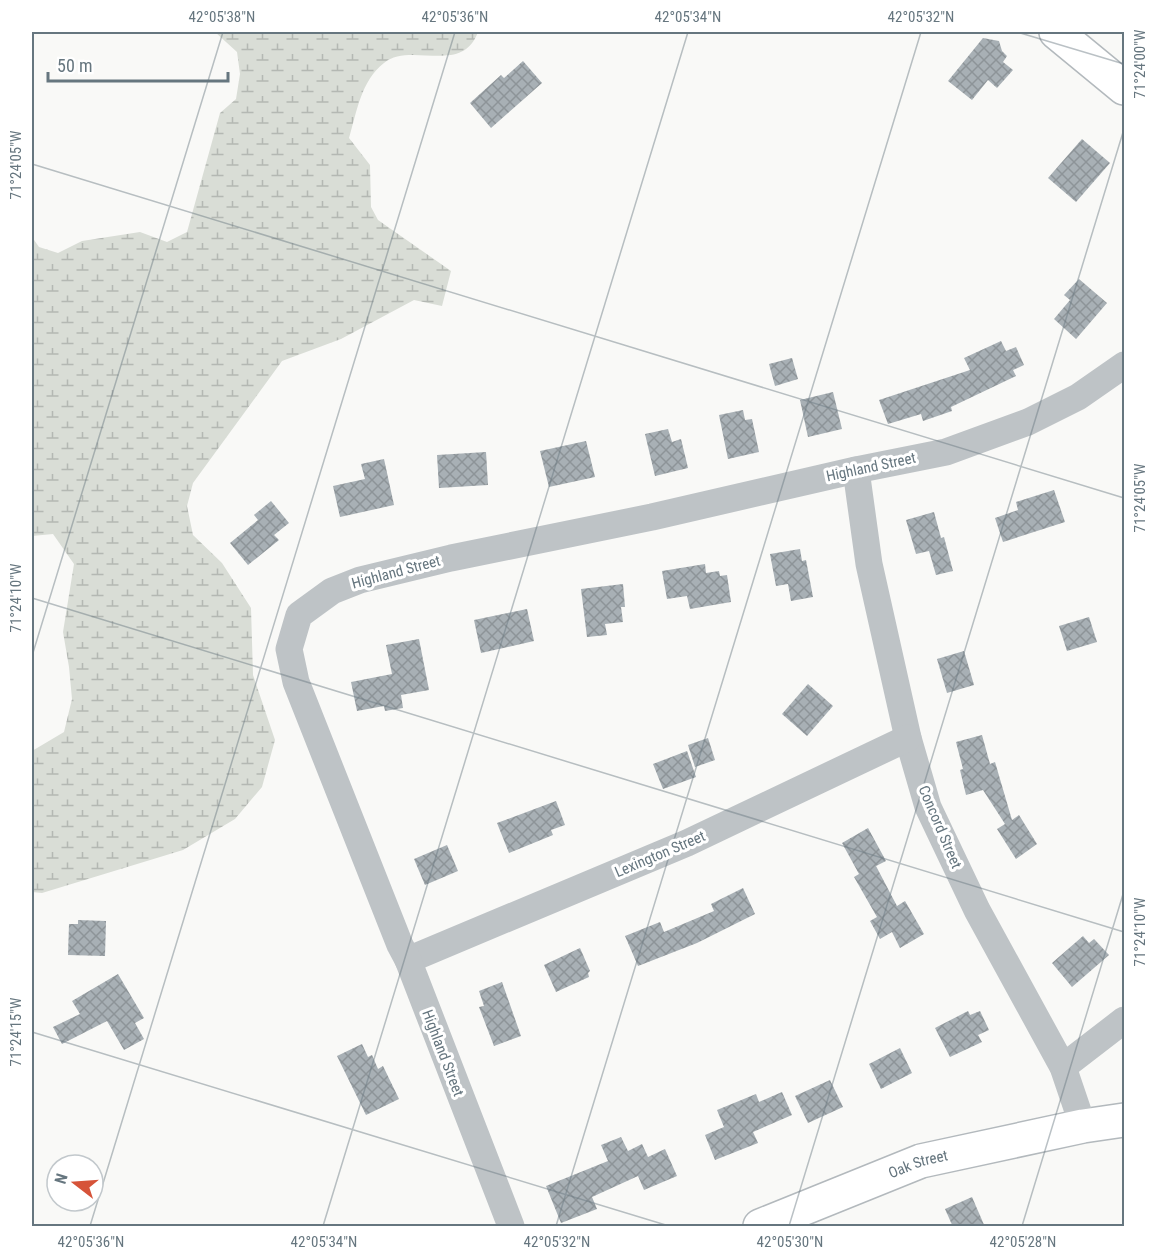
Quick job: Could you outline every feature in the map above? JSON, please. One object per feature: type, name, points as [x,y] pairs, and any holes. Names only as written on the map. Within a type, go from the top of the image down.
[{"type":"main road","points":[[1056,32],[1125,88]]},
{"type":"main road","name":"Oak Street","points":[[760,1227],[921,1161],[1083,1126],[1124,1120]]},
{"type":"street","name":"Highland Street","points":[[511,1227],[408,960],[400,945],[296,682],[289,649],[299,615],[332,591],[360,580],[451,558],[652,517],[945,452],[1029,422],[1078,397],[1125,365]]},
{"type":"street","name":"Concord Street","points":[[856,470],[869,564],[908,738],[928,807],[977,909],[1063,1067],[1083,1126]]},
{"type":"street","name":"Lexington Street","points":[[408,960],[687,843],[908,738]]},
{"type":"street","points":[[1063,1067],[1125,1020]]},
{"type":"green space","points":[[215,32],[478,32],[470,45],[460,52],[435,56],[407,55],[395,57],[384,63],[376,70],[365,88],[349,138],[370,165],[371,207],[378,220],[451,271],[442,306],[414,300],[341,339],[282,361],[193,483],[187,506],[193,535],[222,563],[251,608],[253,675],[275,740],[262,787],[235,819],[183,850],[42,893],[32,892],[32,751],[64,732],[72,699],[63,632],[74,564],[53,534],[32,536],[32,237],[39,247],[58,253],[82,241],[140,232],[167,242],[187,232],[220,113],[236,99],[240,74],[237,52]]},
{"type":"building","points":[[983,38],[999,41],[1002,51],[1007,56],[1003,62],[1013,70],[997,88],[988,80],[972,100],[948,81]]},
{"type":"building","points":[[523,61],[542,83],[491,128],[470,103],[501,75],[504,78]]},
{"type":"building","points":[[1082,139],[1110,163],[1076,202],[1048,178]]},
{"type":"building","points":[[1079,279],[1107,303],[1076,339],[1054,319],[1070,300],[1064,295]]},
{"type":"building","points":[[1001,341],[1006,351],[1016,347],[1024,365],[1013,370],[1016,376],[951,407],[952,411],[923,421],[921,414],[888,424],[879,400],[970,370],[964,358]]},
{"type":"building","points":[[792,358],[798,379],[775,386],[769,364]]},
{"type":"building","points":[[833,392],[842,429],[808,437],[800,400]]},
{"type":"building","points":[[743,410],[745,420],[752,419],[759,452],[728,459],[719,415]]},
{"type":"building","points":[[668,429],[672,442],[681,439],[688,468],[655,476],[645,434]]},
{"type":"building","points":[[586,441],[595,477],[549,487],[540,451]]},
{"type":"building","points":[[486,452],[488,485],[439,488],[437,455]]},
{"type":"building","points":[[384,459],[394,505],[340,517],[333,486],[365,479],[361,464]]},
{"type":"building","points":[[1054,490],[1065,522],[1003,542],[995,518],[1018,510],[1016,502]]},
{"type":"building","points":[[271,501],[289,523],[274,535],[279,540],[248,565],[230,543],[258,520],[254,515]]},
{"type":"building","points":[[934,512],[941,538],[944,537],[953,571],[936,575],[929,551],[916,554],[906,520]]},
{"type":"building","points":[[800,549],[802,561],[806,560],[813,597],[791,601],[788,584],[776,586],[770,554]]},
{"type":"building","points":[[705,564],[706,573],[719,571],[720,576],[727,575],[731,602],[690,609],[687,596],[667,599],[662,571]]},
{"type":"building","points":[[623,584],[625,607],[621,607],[623,622],[605,624],[607,635],[587,637],[581,589]]},
{"type":"building","points":[[527,609],[534,641],[481,653],[474,620]]},
{"type":"building","points":[[1089,617],[1097,642],[1067,651],[1059,626]]},
{"type":"building","points":[[419,639],[429,690],[401,695],[403,708],[385,711],[384,706],[357,711],[351,682],[392,674],[386,645]]},
{"type":"building","points":[[964,651],[974,685],[947,693],[937,659]]},
{"type":"building","points":[[808,684],[833,706],[807,736],[782,714]]},
{"type":"building","points":[[982,735],[990,764],[995,762],[1012,820],[1019,815],[1037,844],[1016,859],[997,829],[1005,824],[983,790],[966,795],[960,770],[963,769],[956,742]]},
{"type":"building","points":[[708,738],[715,760],[695,767],[688,745]]},
{"type":"building","points":[[687,751],[696,777],[663,789],[653,764]]},
{"type":"building","points":[[556,801],[565,825],[551,830],[553,835],[509,853],[497,823]]},
{"type":"building","points":[[868,828],[886,861],[876,866],[897,906],[905,901],[924,934],[900,948],[892,932],[880,939],[870,921],[877,917],[854,877],[859,874],[842,843]]},
{"type":"building","points":[[447,845],[458,871],[425,885],[414,859]]},
{"type":"building","points":[[743,888],[755,914],[697,943],[638,966],[625,936],[660,922],[664,932],[714,911],[711,904]]},
{"type":"building","points":[[78,920],[106,921],[105,956],[68,955],[69,924],[78,924]]},
{"type":"building","points":[[1083,936],[1089,943],[1094,939],[1109,955],[1072,987],[1052,963]]},
{"type":"building","points":[[580,948],[590,971],[589,977],[556,992],[544,965]]},
{"type":"building","points":[[118,974],[144,1018],[135,1023],[144,1039],[124,1050],[107,1021],[62,1044],[53,1027],[80,1014],[72,1001]]},
{"type":"building","points":[[502,982],[521,1036],[494,1046],[479,1007],[484,1006],[479,991]]},
{"type":"building","points":[[968,1011],[970,1015],[980,1011],[989,1030],[978,1035],[982,1042],[950,1057],[935,1028]]},
{"type":"building","points":[[362,1044],[368,1057],[372,1055],[378,1069],[383,1066],[399,1099],[366,1115],[337,1056]]},
{"type":"building","points":[[900,1048],[912,1073],[881,1089],[869,1064]]},
{"type":"building","points":[[830,1080],[843,1107],[808,1123],[795,1096]]},
{"type":"building","points":[[782,1092],[792,1115],[753,1132],[758,1143],[715,1160],[705,1135],[724,1127],[717,1110],[756,1094],[759,1102]]},
{"type":"building","points":[[621,1137],[628,1151],[642,1144],[648,1157],[665,1149],[677,1176],[644,1190],[638,1176],[592,1197],[597,1209],[561,1223],[546,1186],[608,1161],[601,1145]]},
{"type":"building","points":[[972,1197],[985,1227],[953,1227],[945,1209]]}]
